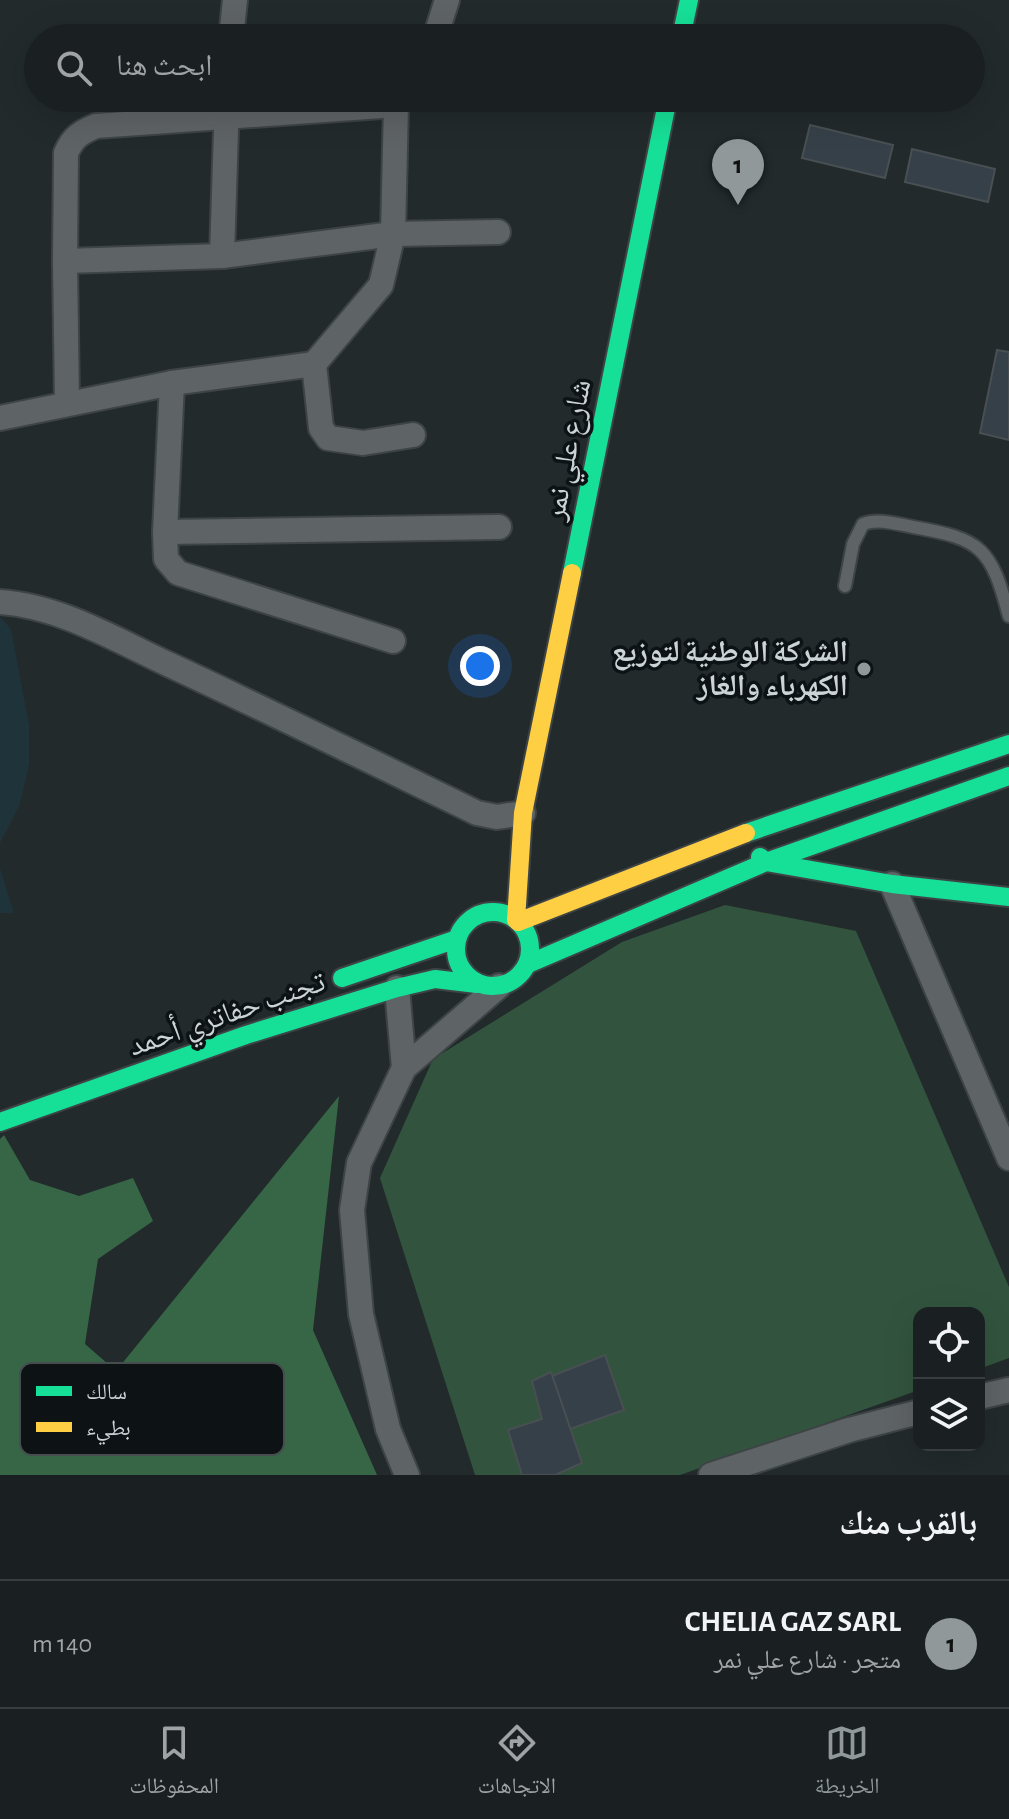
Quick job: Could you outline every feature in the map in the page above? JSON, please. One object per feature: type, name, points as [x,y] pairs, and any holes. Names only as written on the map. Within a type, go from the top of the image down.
[{"type":"main road","points":[[684,24],[689,0]]},
{"type":"main road","name":"شارع علي نمر","points":[[517,921],[523,813],[665,112]]},
{"type":"main road","points":[[517,921],[733,838],[1009,744]]},
{"type":"main road","points":[[528,964],[766,862],[1009,776]]},
{"type":"main road","name":"شارع علي نمر","points":[[502,858],[523,813]]},
{"type":"main road","points":[[733,838],[766,862],[892,884],[1009,897]]},
{"type":"main road","points":[[483,913],[491,891]]},
{"type":"main road","points":[[496,912],[517,921],[530,941],[528,964],[521,975],[488,985],[459,963],[457,939],[463,927],[483,913],[496,912]]},
{"type":"main road","name":"تجنب حفاتري أحمد","points":[[327,984],[457,939]]},
{"type":"main road","name":"تجنب حفاتري أحمد","points":[[0,1122],[246,1035],[397,988],[435,979],[488,985]]},
{"type":"street","points":[[232,24],[235,0]]},
{"type":"street","points":[[439,24],[447,0]]},
{"type":"street","points":[[67,403],[66,153],[76,136],[96,126],[192,112]]},
{"type":"street","points":[[222,256],[226,112]]},
{"type":"street","points":[[0,418],[172,383],[244,376],[314,364],[381,285],[393,234],[399,112]]},
{"type":"street","points":[[65,261],[222,256],[393,234],[498,232]]},
{"type":"street","points":[[314,364],[321,428],[328,438],[363,443],[413,435]]},
{"type":"street","points":[[172,383],[166,559],[178,573],[393,641]]},
{"type":"street","points":[[165,532],[499,527]]},
{"type":"street","points":[[0,602],[26,603],[66,617],[477,813],[497,817],[523,813]]},
{"type":"street","points":[[892,884],[1009,1158]]},
{"type":"street","points":[[407,1475],[388,1429],[372,1372],[361,1314],[352,1210],[359,1163],[404,1068],[488,985]]},
{"type":"street","points":[[397,988],[404,1068]]},
{"type":"street","points":[[985,1396],[1009,1390]]},
{"type":"street","points":[[711,1475],[849,1430],[913,1414]]},
{"type":"lane","points":[[845,586],[853,544],[863,524],[880,522],[946,533],[969,540],[992,564],[1009,616]]},
{"type":"shaded area","points":[[0,617],[11,629],[29,725],[29,764],[20,804],[0,843]]},
{"type":"shaded area","points":[[0,868],[14,913],[0,913]]},
{"type":"green space","points":[[725,905],[856,931],[1009,1287],[1009,1358],[985,1367],[985,1307],[913,1307],[913,1392],[680,1475],[475,1475],[380,1178],[433,1059],[622,942]]},
{"type":"green space","points":[[339,1096],[313,1330],[377,1475],[0,1475],[0,1139],[4,1135],[30,1180],[79,1196],[133,1178],[153,1221],[98,1259],[85,1344],[107,1363],[20,1363],[20,1455],[284,1455],[284,1363],[122,1363]]},
{"type":"building","points":[[810,125],[893,145],[885,178],[802,158]]},
{"type":"building","points":[[912,149],[995,169],[988,202],[905,182]]},
{"type":"building","points":[[997,350],[1009,352],[1009,440],[980,433]]},
{"type":"building","points":[[605,1355],[624,1410],[570,1429],[552,1376]]},
{"type":"building","points":[[551,1372],[582,1463],[555,1475],[522,1475],[508,1430],[542,1419],[532,1381]]},
{"type":"traffic: fast","points":[[684,24],[689,0]]},
{"type":"traffic: fast","points":[[572,573],[665,112]]},
{"type":"traffic: fast","points":[[746,833],[1009,744]]},
{"type":"traffic: fast","points":[[528,964],[766,862],[1009,776]]},
{"type":"traffic: fast","points":[[760,857],[766,862],[892,884],[1009,897]]},
{"type":"traffic: fast","points":[[493,912],[514,918],[524,928],[530,949],[524,970],[514,980],[493,986],[472,980],[462,970],[456,949],[462,928],[472,918],[493,912]]},
{"type":"traffic: fast","points":[[342,978],[457,939]]},
{"type":"traffic: fast","points":[[0,1122],[246,1035],[397,988],[435,979],[477,984]]},
{"type":"traffic: slow","points":[[516,920],[523,813],[572,573]]},
{"type":"traffic: slow","points":[[518,922],[746,833]]},
{"type":"place","name":"CHELIA GAZ SARL","points":[[738,205]]},
{"type":"place","name":"الشركة الوطنية لتوزيع الكهرباء والغاز","points":[[864,669]]}]
